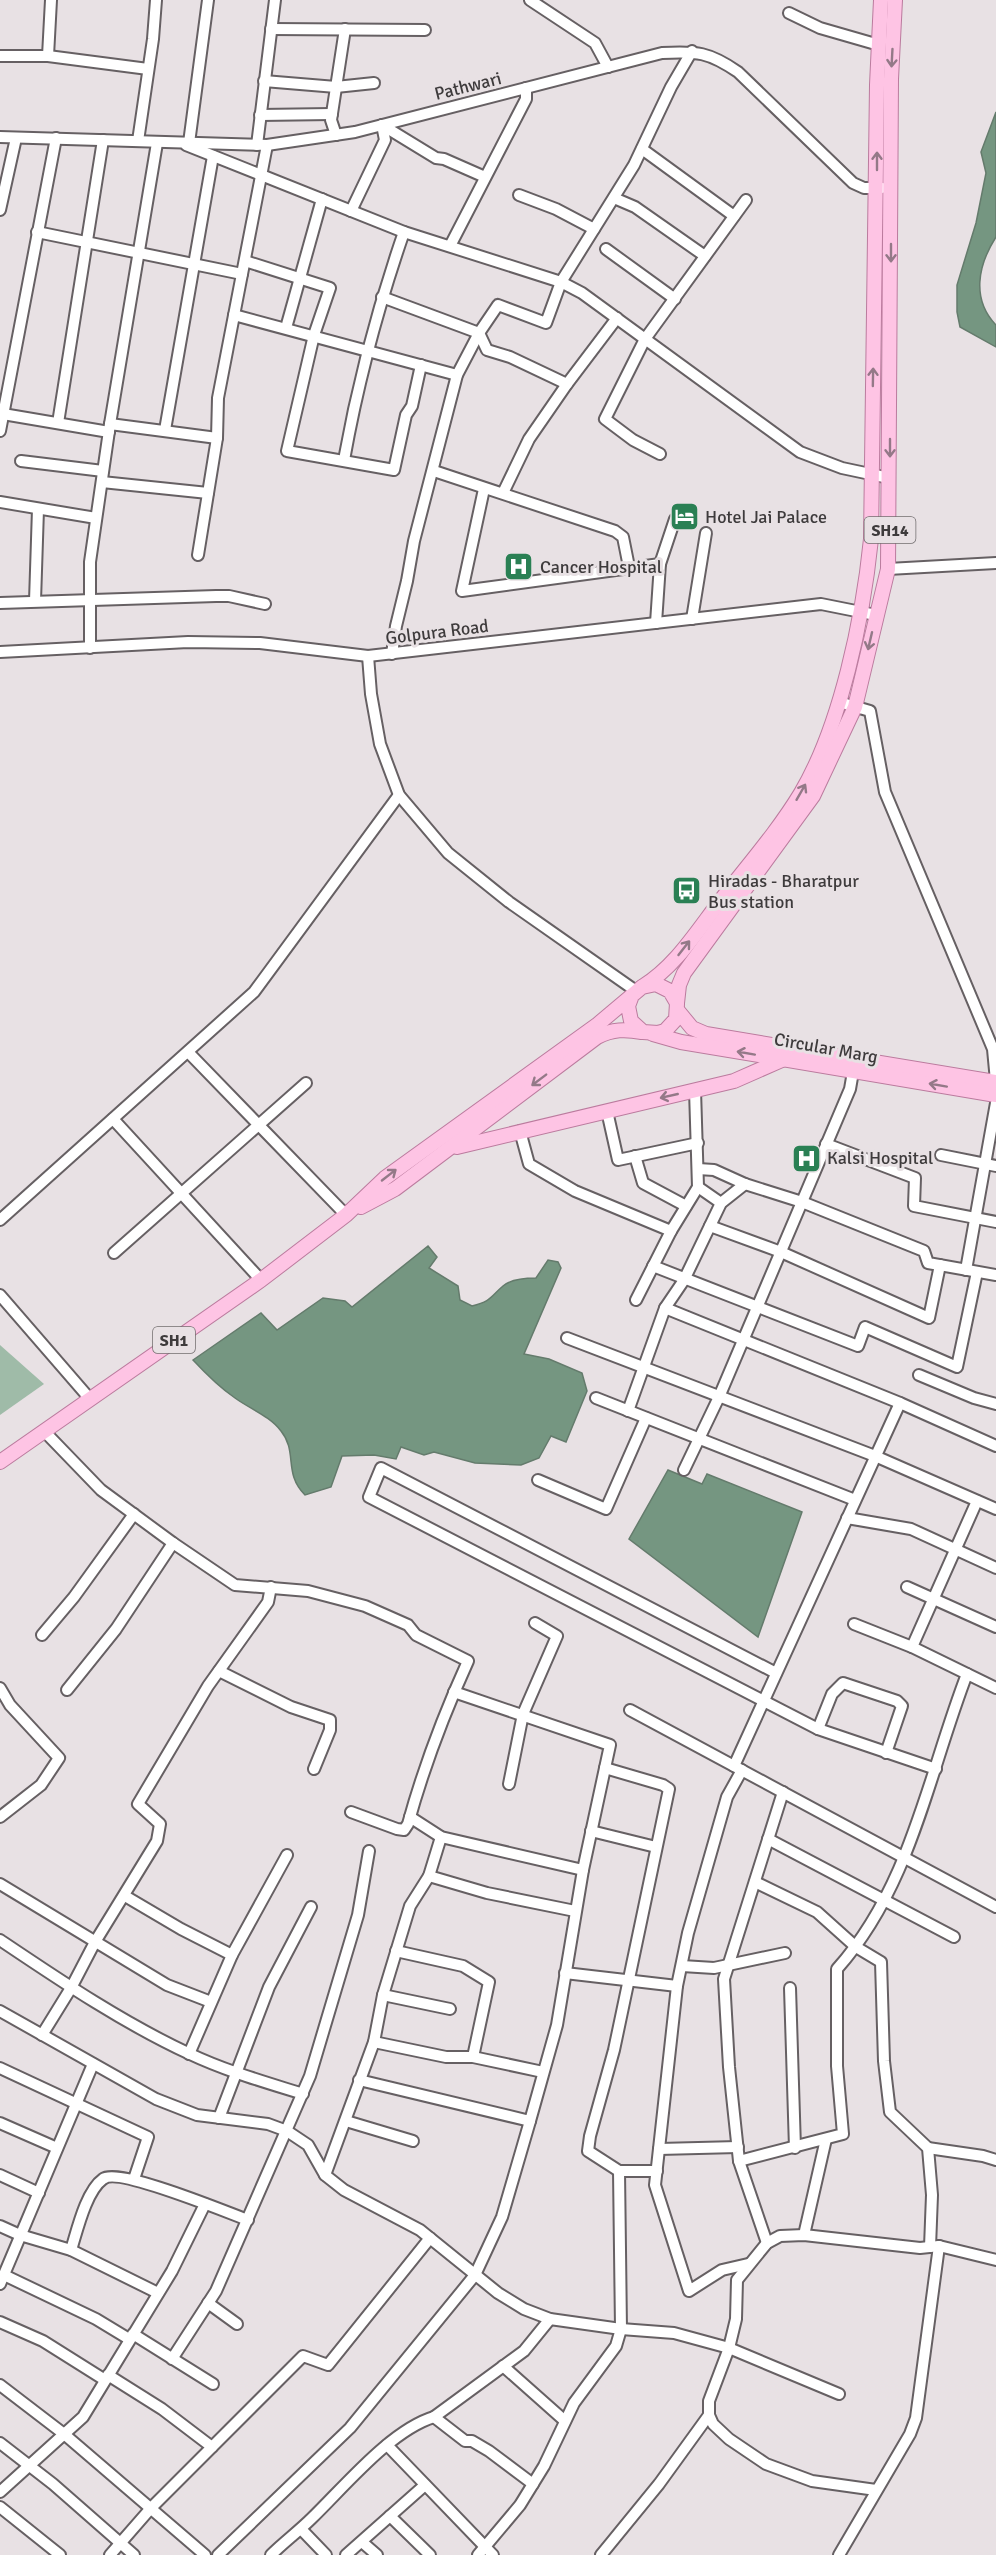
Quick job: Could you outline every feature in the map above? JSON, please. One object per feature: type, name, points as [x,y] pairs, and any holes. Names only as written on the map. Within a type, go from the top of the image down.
[{"type":"main road","name":"SH14","points":[[636,992],[668,969],[795,802],[826,741],[839,702],[860,611],[868,562],[879,45],[882,0]]},
{"type":"main road","name":"SH14","points":[[677,1007],[679,985],[684,973],[781,843],[813,796],[855,707],[889,566],[891,79],[896,0]]},
{"type":"main road","points":[[868,562],[871,556],[880,552],[888,557],[889,566]]},
{"type":"main road","points":[[864,587],[865,593],[871,598],[877,598],[882,591]]},
{"type":"main road","points":[[656,984],[674,996],[677,1007],[672,1025],[666,1030],[646,1033],[631,1021],[628,1006],[636,992],[656,984]]},
{"type":"main road","name":"SH1","points":[[0,1462],[261,1280],[346,1215],[385,1178],[636,992]]},
{"type":"main road","name":"Circular Marg","points":[[677,1007],[686,1023],[706,1034],[996,1095]]},
{"type":"main road","name":"SH1","points":[[346,1215],[395,1189],[597,1037],[609,1031],[624,1029],[646,1033]]},
{"type":"main road","name":"Circular Marg","points":[[646,1033],[681,1042],[784,1059],[996,1082]]},
{"type":"main road","points":[[449,1148],[734,1081],[784,1059]]},
{"type":"street","points":[[48,56],[51,0]]},
{"type":"street","points":[[138,141],[156,0]]},
{"type":"street","points":[[208,0],[184,143],[404,232],[561,282],[582,293],[800,452],[842,468],[889,478]]},
{"type":"street","points":[[198,555],[218,438],[218,398],[261,175],[260,115],[275,0]]},
{"type":"street","points":[[530,0],[595,43],[608,67]]},
{"type":"street","points":[[789,13],[820,28],[879,45]]},
{"type":"street","points":[[271,29],[425,30]]},
{"type":"street","points":[[336,135],[331,120],[345,30]]},
{"type":"street","points":[[392,654],[414,540],[434,471],[457,375],[479,333],[498,305],[546,322],[561,282],[642,149],[671,87],[692,51]]},
{"type":"street","name":"Pathwari","points":[[0,137],[262,145],[336,135],[382,125],[662,53],[692,51],[717,57],[738,72],[852,183],[864,188],[892,188]]},
{"type":"street","points":[[0,56],[48,56],[148,69]]},
{"type":"street","points":[[264,81],[336,87],[374,83]]},
{"type":"street","points":[[450,246],[526,99],[526,88]]},
{"type":"street","points":[[260,115],[332,114]]},
{"type":"street","points":[[382,125],[436,158],[444,159],[485,177]]},
{"type":"street","points":[[351,211],[385,140],[382,125]]},
{"type":"street","points":[[0,210],[16,138]]},
{"type":"street","points":[[0,431],[56,138]]},
{"type":"street","points":[[58,423],[103,140]]},
{"type":"street","points":[[90,648],[90,562],[157,143]]},
{"type":"street","points":[[642,149],[734,216]]},
{"type":"street","points":[[165,430],[192,264],[213,156]]},
{"type":"street","points":[[519,195],[556,209],[594,229]]},
{"type":"street","points":[[614,198],[635,207],[705,256]]},
{"type":"street","points":[[286,328],[322,199]]},
{"type":"street","points":[[660,454],[633,440],[605,419],[645,339],[746,200]]},
{"type":"street","points":[[37,232],[242,274]]},
{"type":"street","points":[[344,460],[355,400],[368,350],[382,297],[404,232]]},
{"type":"street","points":[[606,249],[675,298]]},
{"type":"street","points":[[245,261],[330,288],[314,335],[287,451],[394,470],[406,415],[412,406],[421,365]]},
{"type":"street","points":[[382,297],[479,333],[487,350],[510,357],[567,384]]},
{"type":"street","points":[[234,315],[457,375]]},
{"type":"street","points":[[503,492],[530,439],[616,318]]},
{"type":"street","points":[[3,414],[58,423],[165,430],[218,438]]},
{"type":"street","points":[[21,461],[208,493]]},
{"type":"street","points":[[434,471],[615,531],[623,537],[629,567]]},
{"type":"street","points":[[484,489],[462,591],[660,564]]},
{"type":"street","points":[[0,502],[96,518]]},
{"type":"street","points":[[35,601],[38,508]]},
{"type":"street","points":[[656,623],[660,564],[675,519]]},
{"type":"street","points":[[692,619],[706,533]]},
{"type":"street","points":[[889,566],[996,563]]},
{"type":"street","points":[[0,603],[90,598],[222,596],[265,604]]},
{"type":"street","name":"Golpura Road","points":[[0,652],[188,642],[260,643],[368,657],[821,604],[876,615]]},
{"type":"street","points":[[368,657],[371,694],[380,744],[399,795],[448,853],[509,902],[636,992]]},
{"type":"street","points":[[839,702],[870,711],[885,792],[992,1036],[996,1082]]},
{"type":"street","points":[[0,1220],[254,992],[399,795]]},
{"type":"street","points":[[188,1052],[346,1215]]},
{"type":"street","points":[[684,1470],[758,1308],[849,1089],[854,1065]]},
{"type":"street","points":[[114,1253],[306,1083]]},
{"type":"street","points":[[636,1300],[671,1231],[698,1187],[695,1090]]},
{"type":"street","points":[[966,1270],[976,1218],[991,1165],[996,1103]]},
{"type":"street","points":[[607,1111],[618,1160],[698,1143]]},
{"type":"street","points":[[113,1119],[261,1280]]},
{"type":"street","points":[[520,1131],[529,1164],[575,1191],[671,1231]]},
{"type":"street","points":[[826,1144],[915,1178],[914,1206],[996,1221]]},
{"type":"street","points":[[941,1155],[991,1165]]},
{"type":"street","points":[[635,1156],[643,1183],[686,1206]]},
{"type":"street","points":[[698,1169],[714,1170],[745,1184],[802,1202],[924,1251],[928,1263],[996,1275]]},
{"type":"street","points":[[628,1411],[665,1308],[684,1280],[721,1203],[745,1184]]},
{"type":"street","points":[[698,1187],[721,1203]]},
{"type":"street","points":[[710,1226],[781,1252],[929,1318],[940,1265]]},
{"type":"street","points":[[653,1266],[858,1346],[865,1327],[957,1367],[978,1272]]},
{"type":"street","points":[[0,1295],[90,1399]]},
{"type":"street","points":[[665,1308],[900,1403],[996,1446]]},
{"type":"street","points":[[567,1338],[875,1456],[996,1509]]},
{"type":"street","points":[[919,1375],[974,1398],[996,1404]]},
{"type":"street","points":[[596,1398],[855,1500]]},
{"type":"street","points":[[748,2264],[722,2270],[688,2291],[655,2185],[677,1986],[688,1932],[727,1797],[763,1702],[900,1403]]},
{"type":"street","points":[[538,1480],[606,1509],[646,1418]]},
{"type":"street","points":[[44,1431],[101,1490],[173,1543],[236,1585],[308,1591],[365,1606],[408,1625],[416,1635],[468,1661],[438,1729],[404,1830],[351,1812]]},
{"type":"street","points":[[776,1673],[381,1468],[369,1497],[818,1729],[936,1768]]},
{"type":"street","points":[[912,1647],[978,1501]]},
{"type":"street","points":[[42,1635],[74,1597],[134,1514]]},
{"type":"street","points":[[847,1518],[911,1529],[996,1568]]},
{"type":"street","points":[[67,1690],[116,1629],[173,1543]]},
{"type":"street","points":[[42,2035],[71,1988],[95,1941],[157,1841],[159,1824],[138,1804],[208,1686],[268,1602],[271,1587]]},
{"type":"street","points":[[907,1587],[996,1627]]},
{"type":"street","points":[[509,1784],[522,1714],[557,1636],[535,1623]]},
{"type":"street","points":[[854,1624],[912,1647],[996,1688]]},
{"type":"street","points":[[219,1671],[291,1707],[330,1720],[330,1730],[314,1768]]},
{"type":"street","points":[[739,2161],[843,2134],[837,2066],[837,1969],[856,1947],[906,1858],[967,1674]]},
{"type":"street","points":[[818,1729],[832,1694],[843,1683],[897,1701],[902,1706],[886,1753]]},
{"type":"street","points":[[0,1688],[10,1705],[59,1758],[41,1785],[0,1817]]},
{"type":"street","points":[[218,2555],[350,2428],[475,2275],[501,2217],[543,2079],[557,2025],[575,1911],[610,1745],[454,1692]]},
{"type":"street","points":[[630,1710],[996,1907]]},
{"type":"street","points":[[605,1768],[663,1785],[669,1789],[614,2050],[590,2136],[588,2151],[619,2171],[657,2171]]},
{"type":"street","points":[[767,2243],[739,2161],[729,2067],[724,1979],[783,1792]]},
{"type":"street","points":[[410,1817],[441,1837],[583,1869]]},
{"type":"street","points":[[591,1831],[656,1847]]},
{"type":"street","points":[[325,2175],[374,2042],[383,1995],[410,1906],[429,1876],[441,1837]]},
{"type":"street","points":[[768,1839],[954,1937]]},
{"type":"street","points":[[172,2359],[208,2303],[248,2220],[310,2076],[358,1915],[369,1851]]},
{"type":"street","points":[[189,2054],[232,1955],[287,1855]]},
{"type":"street","points":[[429,1876],[487,1893],[575,1911]]},
{"type":"street","points":[[755,1881],[817,1912],[856,1947],[876,1958],[882,1966],[884,2061],[890,2112],[928,2148],[996,2160]]},
{"type":"street","points":[[0,1884],[167,1985],[211,2002]]},
{"type":"street","points":[[125,1896],[181,1929],[232,1955]]},
{"type":"street","points":[[219,2118],[269,1987],[311,1907]]},
{"type":"street","points":[[0,1941],[71,1988],[189,2054],[236,2073],[303,2094]]},
{"type":"street","points":[[396,1950],[463,1966],[489,1982],[473,2057]]},
{"type":"street","points":[[682,1966],[714,1968],[785,1953]]},
{"type":"street","points":[[565,1973],[677,1986]]},
{"type":"street","points":[[790,1988],[795,2148]]},
{"type":"street","points":[[383,1995],[450,2010]]},
{"type":"street","points":[[2,2016],[42,2035],[156,2099],[197,2115],[268,2124],[287,2131],[308,2145],[325,2175],[344,2190],[420,2230],[498,2293],[524,2309],[550,2319],[621,2329],[674,2333],[729,2348],[839,2394]]},
{"type":"street","points":[[374,2042],[446,2057],[473,2057],[543,2072]]},
{"type":"street","points":[[93,2064],[2,2278],[86,2314],[172,2359],[213,2384]]},
{"type":"street","points":[[0,2068],[148,2138],[134,2180]]},
{"type":"street","points":[[359,2080],[530,2121]]},
{"type":"street","points":[[346,2121],[358,2122],[413,2141]]},
{"type":"street","points":[[0,2123],[57,2148]]},
{"type":"street","points":[[804,2235],[826,2139]]},
{"type":"street","points":[[659,2149],[738,2147]]},
{"type":"street","points":[[839,2555],[910,2434],[916,2418],[935,2247],[928,2148]]},
{"type":"street","points":[[387,2445],[486,2553],[533,2484],[574,2403],[616,2346],[621,2329],[619,2171]]},
{"type":"street","points":[[0,2175],[39,2193]]},
{"type":"street","points":[[70,2250],[90,2196],[104,2177],[113,2175],[134,2180],[248,2220]]},
{"type":"street","points":[[0,2492],[83,2417],[172,2271],[205,2204]]},
{"type":"street","points":[[0,2226],[70,2250],[158,2293]]},
{"type":"street","points":[[876,2490],[812,2481],[766,2464],[729,2439],[713,2424],[709,2415],[709,2401],[729,2348],[736,2319],[737,2280],[767,2243],[780,2236],[804,2235],[920,2248],[935,2247],[996,2260]]},
{"type":"street","points":[[110,2555],[151,2508],[303,2356],[328,2365],[430,2238]]},
{"type":"street","points":[[208,2303],[237,2324]]},
{"type":"street","points":[[274,2554],[387,2445],[420,2421],[434,2417],[524,2351],[550,2319]]},
{"type":"street","points":[[0,2322],[43,2341],[162,2409],[212,2447]]},
{"type":"street","points":[[503,2366],[566,2421]]},
{"type":"street","points":[[0,2385],[64,2434],[205,2555]]},
{"type":"street","points":[[601,2555],[659,2484],[709,2415]]},
{"type":"street","points":[[434,2417],[465,2441],[472,2441],[489,2451],[533,2484]]},
{"type":"street","points":[[0,2443],[31,2465],[134,2555]]},
{"type":"street","points":[[346,2555],[425,2485]]},
{"type":"street","points":[[0,2507],[60,2555]]},
{"type":"street","points":[[390,2516],[430,2555]]},
{"type":"street","points":[[301,2529],[326,2555]]},
{"type":"street","points":[[362,2542],[377,2555]]},
{"type":"shaded area","points":[[996,112],[996,237],[981,270],[980,293],[988,315],[996,325],[996,347],[960,327],[957,312],[957,285],[976,223],[986,173],[981,152]]},
{"type":"shaded area","points":[[428,1246],[437,1257],[429,1268],[458,1286],[460,1300],[472,1306],[487,1300],[510,1282],[536,1278],[548,1260],[558,1262],[561,1268],[524,1354],[549,1359],[582,1373],[587,1391],[566,1442],[551,1436],[539,1458],[521,1465],[475,1463],[434,1452],[424,1455],[401,1447],[396,1459],[374,1455],[342,1456],[331,1487],[305,1495],[294,1479],[289,1447],[281,1431],[266,1417],[224,1389],[193,1360],[261,1313],[277,1330],[323,1298],[345,1301],[352,1307]]},
{"type":"shaded area","points":[[0,1345],[44,1384],[0,1415]]},
{"type":"shaded area","points":[[668,1470],[702,1484],[707,1474],[802,1512],[758,1637],[629,1539]]},
{"type":"place","name":"Hotel Jai Palace","points":[[684,517]]},
{"type":"place","name":"Cancer Hospital","points":[[519,567]]},
{"type":"place","name":"Hiradas - Bharatpur Bus station","points":[[687,891]]},
{"type":"place","name":"Kalsi Hospital","points":[[806,1158]]}]
